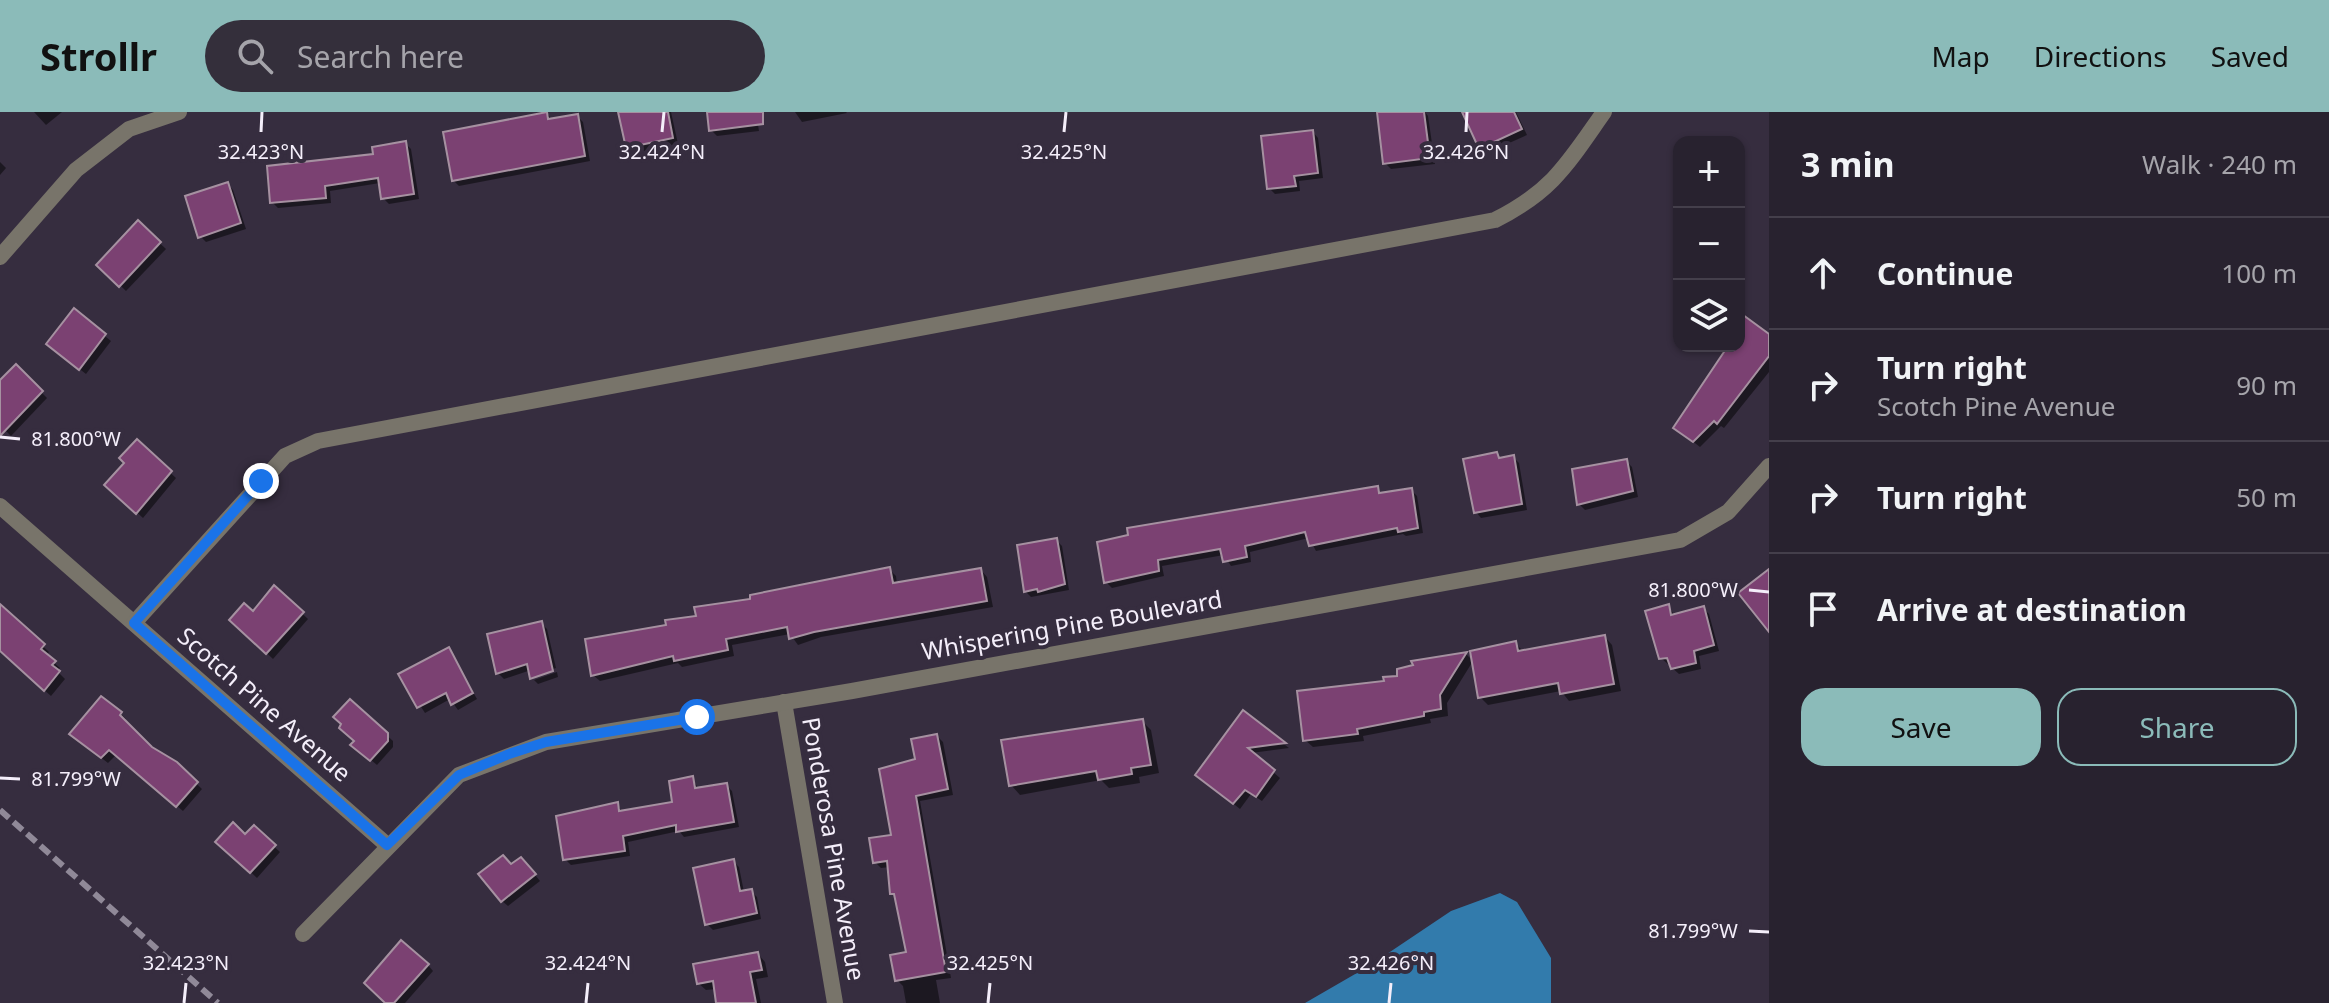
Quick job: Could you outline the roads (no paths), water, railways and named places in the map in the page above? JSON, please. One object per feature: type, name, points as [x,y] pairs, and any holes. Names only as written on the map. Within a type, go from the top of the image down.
[{"type":"street","points":[[0,257],[76,170],[129,129],[179,112]]},
{"type":"street","points":[[134,623],[285,456],[318,441],[1495,220],[1529,204],[1556,180],[1604,112]]},
{"type":"street","name":"Whispering Pine Boulevard","points":[[303,934],[459,775],[546,742],[1680,540],[1728,512],[1769,466]]},
{"type":"street","name":"Scotch Pine Avenue","points":[[0,506],[387,845]]},
{"type":"street","name":"Ponderosa Pine Avenue","points":[[784,702],[835,1003]]},
{"type":"water","points":[[1500,893],[1517,902],[1551,958],[1551,1003],[1305,1003],[1369,966],[1451,911]]},
{"type":"railway","points":[[0,810],[218,1003]]}]
